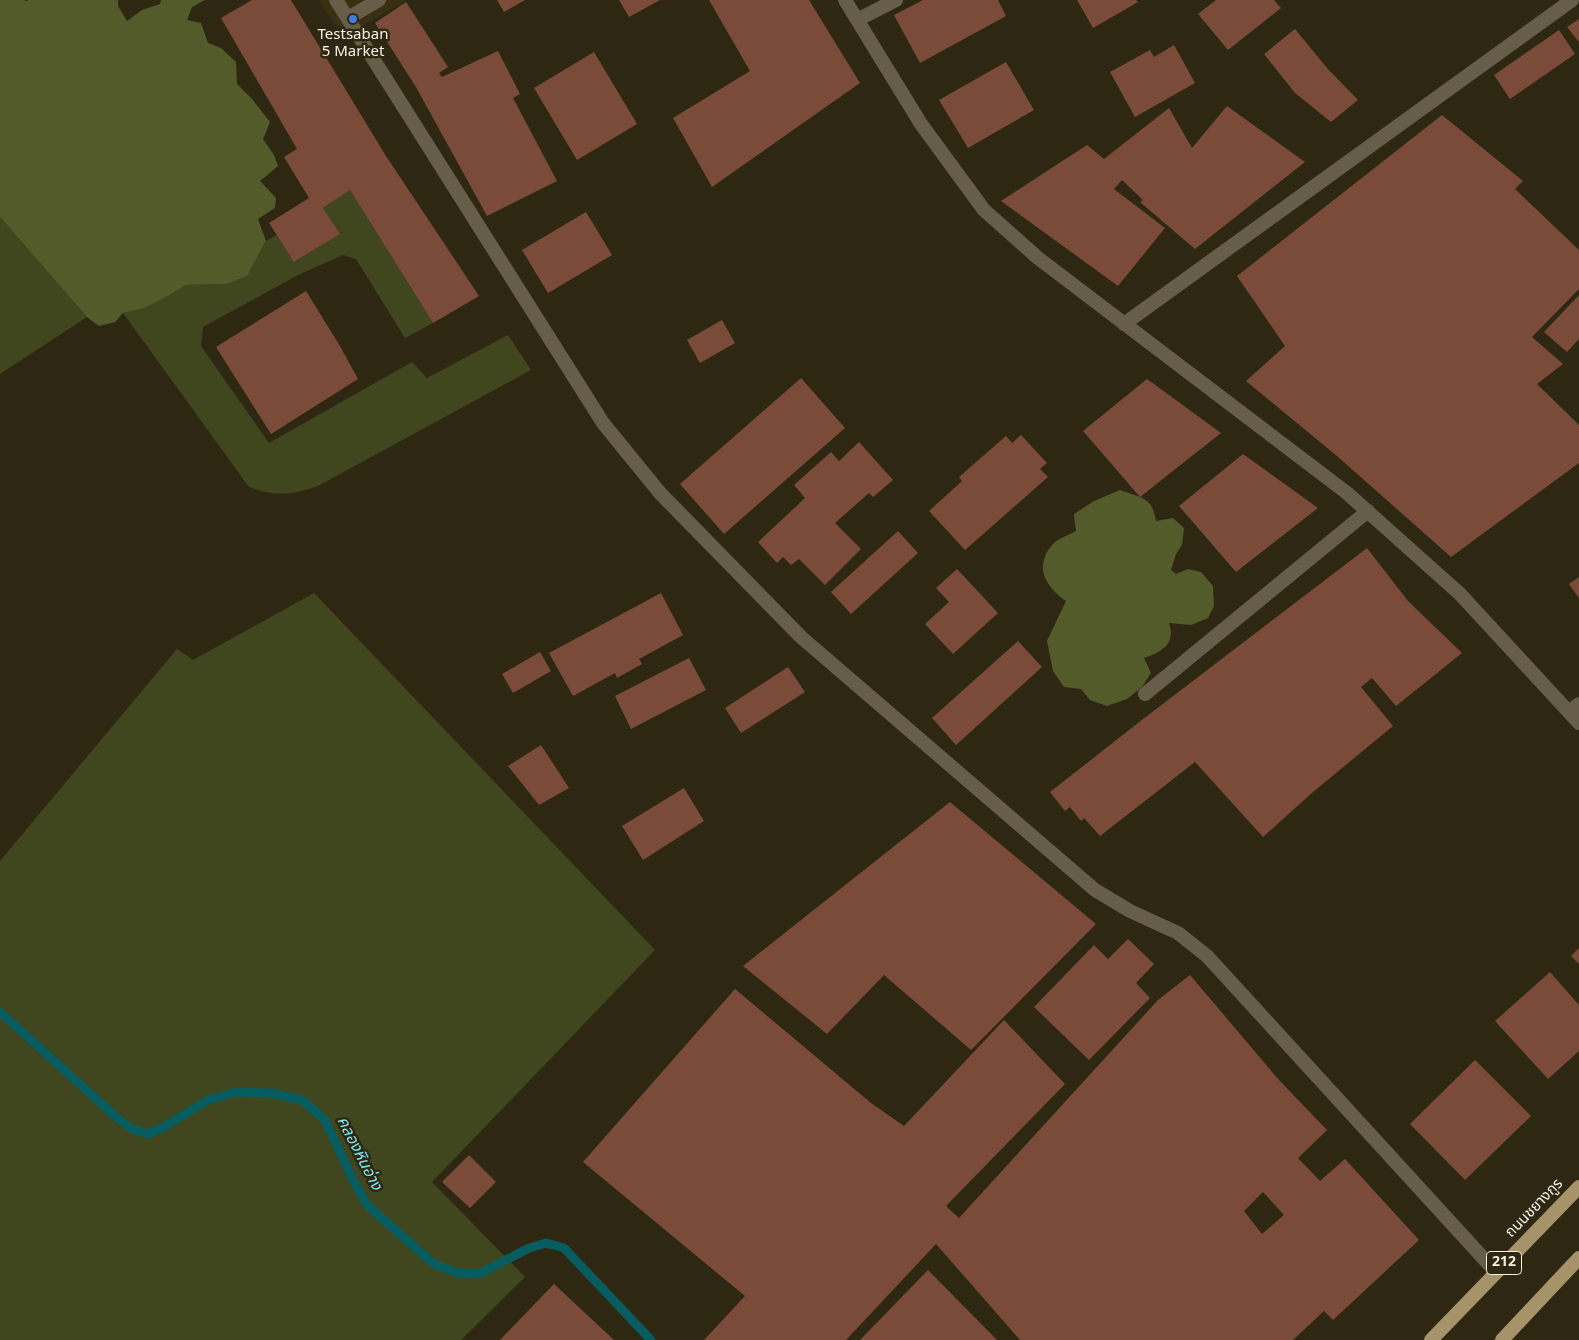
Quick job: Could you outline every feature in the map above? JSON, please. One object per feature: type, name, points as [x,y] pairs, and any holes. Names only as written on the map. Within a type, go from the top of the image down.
[{"type":"main road","name":"ถนนชยางกูร","points":[[1431,1340],[1579,1187]]},
{"type":"main road","points":[[1502,1340],[1579,1258]]},
{"type":"street","points":[[336,0],[603,423],[660,493],[801,637],[1095,890],[1130,911],[1178,933],[1207,956],[1496,1272]]},
{"type":"street","points":[[348,18],[379,0]]},
{"type":"street","points":[[845,0],[922,124],[984,210],[1038,258],[1347,493],[1368,511],[1460,594],[1574,708],[1579,723]]},
{"type":"street","points":[[857,20],[896,0]]},
{"type":"street","points":[[1124,324],[1572,0]]},
{"type":"street","points":[[1145,694],[1368,511]]},
{"type":"shaded area","name":"Testsaban 5 Market","points":[[319,0],[407,0],[343,37]]},
{"type":"green space","points":[[0,0],[118,0],[118,6],[127,21],[142,10],[160,4],[161,0],[205,0],[192,7],[187,20],[201,23],[208,43],[221,48],[236,62],[237,84],[270,122],[263,139],[274,155],[278,166],[260,181],[276,198],[275,208],[258,219],[266,241],[247,276],[227,284],[186,285],[145,308],[123,313],[115,322],[99,326],[87,317],[0,217]]},
{"type":"green space","points":[[350,190],[433,323],[405,338],[356,259],[343,255],[298,275],[203,327],[201,346],[269,443],[412,362],[427,378],[508,335],[531,370],[318,486],[284,494],[249,487],[123,313],[145,308],[186,285],[227,284],[247,276],[266,241],[277,235],[295,262],[339,234],[323,208]]},
{"type":"green space","points":[[0,217],[87,317],[0,374]]},
{"type":"green space","points":[[1120,490],[1148,502],[1152,507],[1156,521],[1173,518],[1184,528],[1182,545],[1176,554],[1171,570],[1176,574],[1188,569],[1201,572],[1213,586],[1214,606],[1208,618],[1191,625],[1169,623],[1171,636],[1169,642],[1162,650],[1144,658],[1151,673],[1142,687],[1127,699],[1107,706],[1090,700],[1081,689],[1064,687],[1053,671],[1047,641],[1066,601],[1052,589],[1044,576],[1043,568],[1047,553],[1052,545],[1076,531],[1074,514],[1094,501]]},
{"type":"green space","points":[[314,593],[655,950],[432,1182],[525,1277],[461,1340],[0,1340],[0,861],[177,649],[193,660]]},
{"type":"building","points":[[252,0],[291,0],[386,156],[479,296],[433,323],[350,190],[323,208],[340,234],[294,262],[269,223],[309,198],[284,157],[297,149],[221,18]]},
{"type":"building","points":[[497,0],[525,0],[504,12]]},
{"type":"building","points":[[619,0],[660,0],[629,17]]},
{"type":"building","points":[[709,0],[809,0],[860,83],[712,187],[673,118],[750,71]]},
{"type":"building","points":[[923,0],[998,0],[1006,16],[920,63],[894,15]]},
{"type":"building","points":[[1077,0],[1136,0],[1138,2],[1093,28]]},
{"type":"building","points":[[1216,0],[1274,0],[1281,8],[1228,50],[1198,14]]},
{"type":"building","points":[[406,2],[448,67],[439,73],[442,77],[498,51],[520,94],[513,98],[557,181],[487,216],[416,87],[375,23]]},
{"type":"building","points":[[1579,19],[1579,42],[1567,27]]},
{"type":"building","points":[[1295,29],[1327,68],[1358,100],[1331,122],[1295,93],[1264,54]]},
{"type":"building","points":[[1559,30],[1575,54],[1510,99],[1494,75]]},
{"type":"building","points":[[1174,45],[1195,83],[1135,117],[1110,72],[1150,50],[1154,57]]},
{"type":"building","points":[[594,52],[637,124],[577,160],[534,88]]},
{"type":"building","points":[[1006,62],[1034,110],[968,148],[939,100]]},
{"type":"building","points":[[1227,106],[1305,162],[1195,249],[1140,202],[1143,200],[1122,180],[1114,189],[1165,228],[1118,286],[1001,201],[1087,145],[1104,159],[1169,108],[1192,148]]},
{"type":"building","points":[[1442,115],[1523,181],[1515,189],[1579,250],[1579,289],[1532,337],[1563,364],[1537,384],[1579,425],[1579,463],[1451,557],[1337,456],[1246,381],[1285,346],[1237,276]]},
{"type":"building","points":[[586,212],[612,255],[548,293],[522,250]]},
{"type":"building","points":[[306,291],[358,379],[271,434],[216,347]]},
{"type":"building","points":[[1579,295],[1579,339],[1567,352],[1544,332]]},
{"type":"building","points":[[722,320],[735,343],[700,363],[687,340]]},
{"type":"building","points":[[801,378],[845,428],[724,534],[680,484]]},
{"type":"building","points":[[1147,379],[1221,433],[1140,497],[1083,431]]},
{"type":"building","points":[[1021,435],[1047,463],[1040,469],[1048,477],[965,550],[929,511],[962,481],[959,477],[1006,436],[1012,443]]},
{"type":"building","points":[[859,442],[893,480],[873,497],[869,493],[835,523],[861,549],[825,585],[799,559],[791,565],[783,557],[777,563],[758,542],[805,498],[794,485],[831,452],[839,461]]},
{"type":"building","points":[[1243,454],[1318,508],[1236,572],[1179,506]]},
{"type":"building","points":[[898,531],[918,553],[851,614],[831,592]]},
{"type":"building","points":[[1367,548],[1408,601],[1462,653],[1396,706],[1372,678],[1361,687],[1393,726],[1313,792],[1263,837],[1195,762],[1100,836],[1084,818],[1081,821],[1070,807],[1065,811],[1050,792]]},
{"type":"building","points":[[957,569],[998,613],[953,654],[925,624],[949,602],[936,588]]},
{"type":"building","points":[[1579,577],[1579,598],[1569,584]]},
{"type":"building","points":[[661,593],[683,635],[639,659],[642,664],[617,678],[615,673],[573,696],[549,653]]},
{"type":"building","points":[[1018,641],[1042,667],[956,745],[932,718]]},
{"type":"building","points":[[540,652],[551,671],[513,693],[502,674]]},
{"type":"building","points":[[689,658],[706,690],[631,729],[615,696]]},
{"type":"building","points":[[788,667],[805,692],[741,733],[725,708]]},
{"type":"building","points":[[541,745],[569,788],[539,805],[508,766]]},
{"type":"building","points":[[684,788],[704,821],[643,860],[622,826]]},
{"type":"building","points":[[950,802],[1096,924],[971,1050],[884,975],[827,1034],[743,966]]},
{"type":"building","points":[[1128,939],[1154,964],[1136,983],[1150,998],[1089,1060],[1034,1007],[1094,945],[1108,959]]},
{"type":"building","points":[[1579,948],[1579,964],[1571,956]]},
{"type":"building","points":[[1550,972],[1579,1005],[1579,1051],[1548,1079],[1495,1021]]},
{"type":"building","points":[[1190,975],[1279,1080],[1327,1130],[1298,1158],[1320,1181],[1345,1159],[1419,1240],[1333,1320],[1324,1311],[1293,1340],[1020,1340],[936,1244],[846,1340],[704,1340],[745,1296],[583,1162],[735,989],[871,1103],[904,1126],[1004,1020],[1065,1084],[946,1206],[959,1218],[1158,1000]],"holes":[[[1263,1192],[1284,1215],[1262,1234],[1244,1211]]]},
{"type":"building","points":[[1475,1060],[1531,1116],[1465,1180],[1410,1124]]},
{"type":"building","points":[[469,1155],[496,1182],[470,1208],[442,1182]]},
{"type":"building","points":[[928,1270],[997,1340],[860,1340]]},
{"type":"building","points":[[554,1284],[614,1340],[500,1340]]},
{"type":"waterway","name":"คลองหินอ่าง","points":[[0,1012],[116,1117],[132,1129],[148,1134],[162,1128],[208,1100],[236,1092],[271,1093],[302,1100],[325,1120],[367,1205],[434,1264],[458,1273],[479,1274],[529,1248],[546,1243],[564,1248],[651,1340]]},
{"type":"place","name":"Testsaban 5 Market","points":[[353,19]]}]
